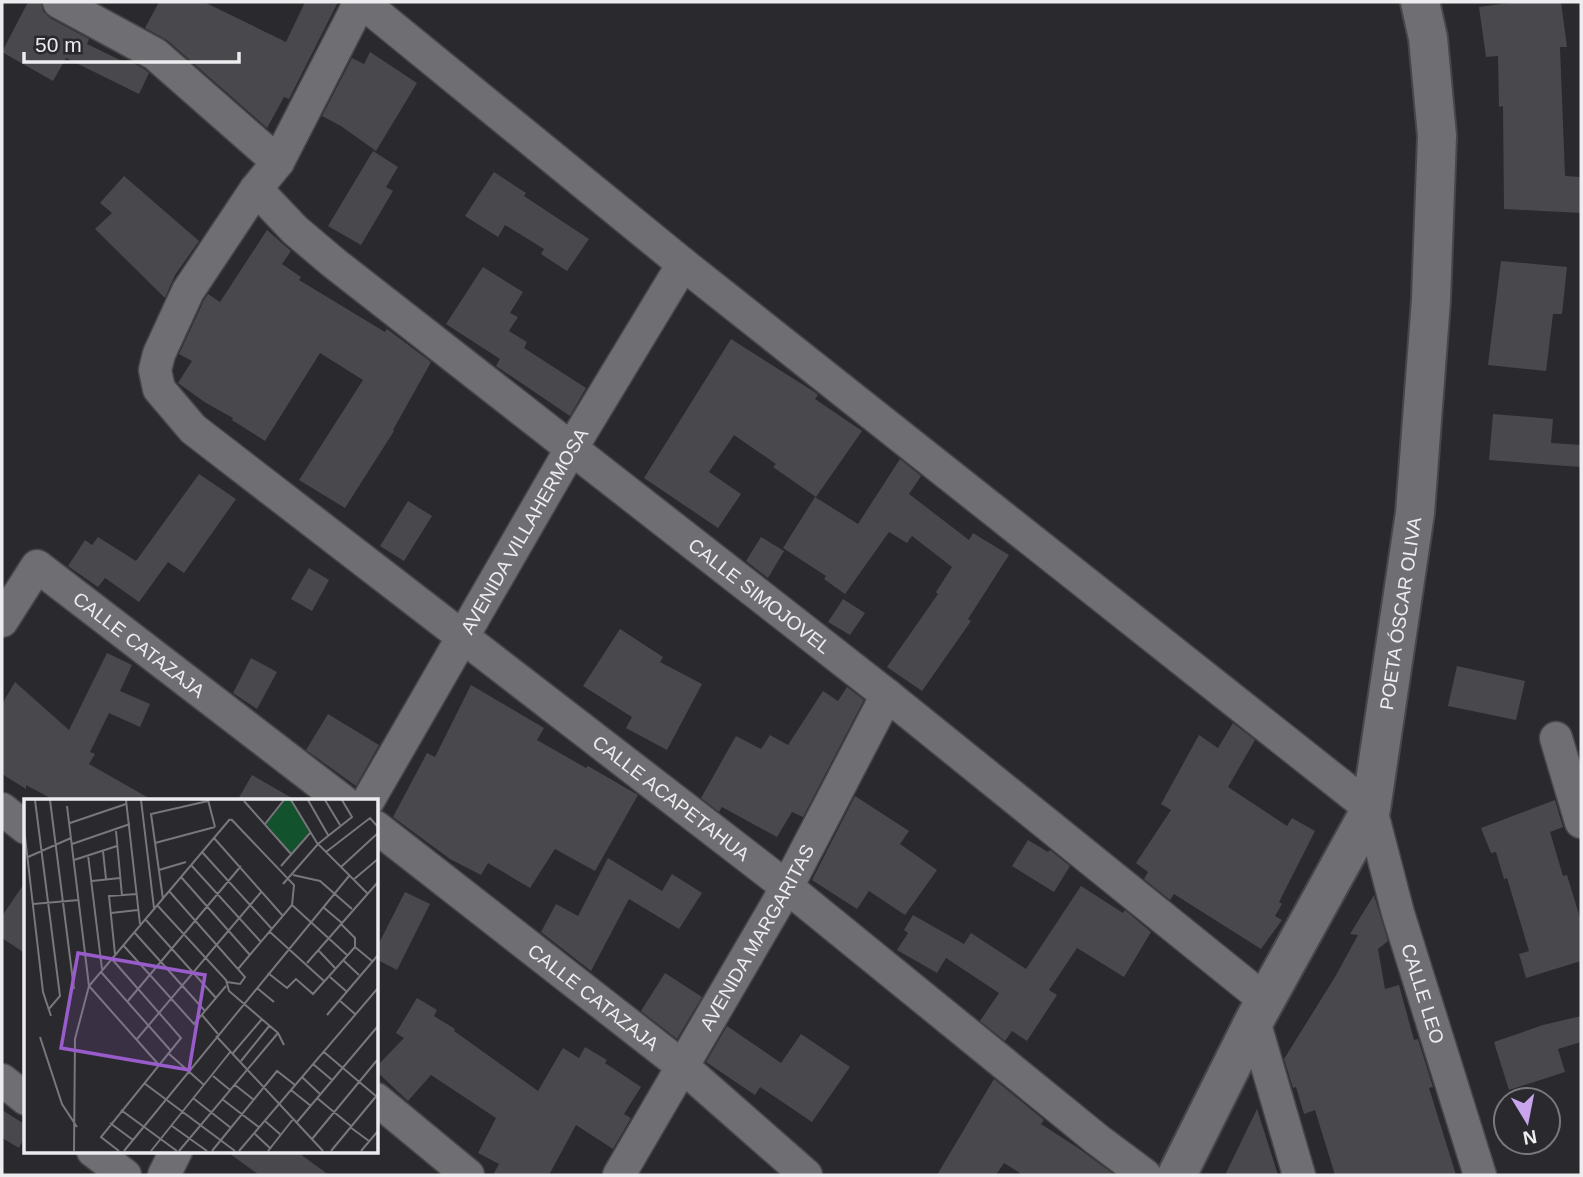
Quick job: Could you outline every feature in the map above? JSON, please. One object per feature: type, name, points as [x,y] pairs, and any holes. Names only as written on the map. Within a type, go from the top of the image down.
[{"type":"street","points":[[59,2],[155,54],[278,162]]},
{"type":"street","points":[[361,2],[683,264],[1371,809]]},
{"type":"street","name":"CALLE ACAPETAHUA","points":[[361,2],[278,162],[256,189],[188,291],[171,326],[155,370],[159,389],[193,429],[787,887],[1145,1175]]},
{"type":"street","name":"POETA ÓSCAR OLIVA","points":[[1177,1175],[1259,1011],[1371,809],[1415,513],[1431,300],[1437,136],[1427,38],[1420,2]]},
{"type":"street","name":"CALLE SIMOJOVEL","points":[[256,189],[295,230],[334,263],[887,695],[1259,1011]]},
{"type":"street","name":"AVENIDA VILLAHERMOSA","points":[[369,799],[570,449],[683,264]]},
{"type":"street","name":"CALLE CATAZAJA","points":[[2,621],[37,566],[340,799]]},
{"type":"street","name":"AVENIDA MARGARITAS","points":[[619,1175],[787,887],[887,695]]},
{"type":"street","points":[[1556,738],[1581,822]]},
{"type":"street","points":[[2,809],[24,826]]},
{"type":"street","name":"CALLE LEO","points":[[1371,809],[1398,913],[1480,1175]]},
{"type":"street","name":"CALLE CATAZAJA","points":[[378,829],[682,1066],[806,1175]]},
{"type":"street","points":[[1259,1011],[1299,1175]]},
{"type":"street","points":[[2,1080],[24,1097]]},
{"type":"street","points":[[378,1102],[468,1175]]},
{"type":"street","points":[[94,1152],[125,1175]]},
{"type":"street","points":[[164,1175],[176,1152]]},
{"type":"building","points":[[28,2],[41,2],[43,11],[50,18],[89,39],[87,44],[126,63],[128,60],[149,73],[139,94],[66,58],[53,81],[2,52]]},
{"type":"building","points":[[159,2],[204,2],[286,42],[305,2],[338,2],[289,99],[284,97],[267,128],[167,40],[145,28]]},
{"type":"building","points":[[1516,2],[1561,2],[1567,47],[1560,47],[1565,176],[1581,177],[1581,213],[1504,209],[1503,106],[1499,107],[1498,56],[1486,57],[1479,7]]},
{"type":"building","points":[[370,52],[417,83],[376,151],[322,116],[352,58],[364,64]]},
{"type":"building","points":[[373,151],[398,167],[386,187],[393,191],[361,245],[328,226]]},
{"type":"building","points":[[494,172],[526,193],[524,196],[589,239],[567,271],[541,254],[544,249],[505,225],[498,237],[465,216]]},
{"type":"building","points":[[124,176],[199,241],[175,275],[165,298],[95,229],[112,213],[100,203]]},
{"type":"building","points":[[267,230],[291,251],[282,264],[301,277],[299,280],[385,332],[387,329],[431,362],[394,431],[345,508],[299,480],[363,380],[320,353],[265,441],[178,383],[192,361],[179,354],[204,300],[208,294],[220,302]]},
{"type":"building","points":[[1501,261],[1567,267],[1562,314],[1553,314],[1546,371],[1488,365]]},
{"type":"building","points":[[483,267],[523,292],[510,313],[518,317],[509,331],[527,342],[524,348],[586,388],[570,416],[496,366],[500,359],[446,324]]},
{"type":"building","points":[[731,339],[816,393],[818,395],[815,399],[862,431],[816,497],[773,467],[776,464],[734,435],[709,472],[741,494],[718,528],[644,478]]},
{"type":"building","points":[[1493,414],[1553,419],[1551,443],[1581,445],[1581,467],[1489,460]]},
{"type":"building","points":[[900,459],[921,476],[909,494],[969,540],[973,533],[1009,555],[968,619],[971,621],[922,691],[887,667],[938,594],[936,592],[952,567],[912,536],[907,543],[889,532],[845,594],[824,579],[826,576],[783,548],[815,497],[858,524]]},
{"type":"building","points":[[199,474],[236,499],[184,573],[168,562],[139,602],[105,578],[98,587],[68,566],[85,540],[92,545],[98,537],[136,561]]},
{"type":"building","points":[[408,501],[432,516],[404,561],[380,546]]},
{"type":"building","points":[[761,537],[784,551],[768,578],[746,561]]},
{"type":"building","points":[[309,568],[329,580],[312,611],[291,599]]},
{"type":"building","points":[[843,599],[865,613],[850,635],[828,622]]},
{"type":"building","points":[[620,629],[663,657],[660,662],[702,684],[667,750],[626,728],[632,717],[583,686]]},
{"type":"building","points":[[107,653],[132,665],[120,691],[150,704],[140,727],[109,713],[90,752],[95,754],[89,764],[150,799],[52,799],[26,785],[26,789],[2,774],[2,704],[15,682],[69,730]]},
{"type":"building","points":[[251,658],[277,672],[257,709],[233,693]]},
{"type":"building","points":[[1457,666],[1525,681],[1516,720],[1448,706]]},
{"type":"building","points":[[471,685],[544,728],[537,740],[638,795],[595,871],[555,849],[530,888],[488,863],[481,875],[450,859],[393,817],[427,753],[435,757]]},
{"type":"building","points":[[847,687],[864,700],[803,817],[792,812],[777,837],[722,807],[719,812],[701,798],[736,736],[761,749],[770,735],[788,745],[823,691],[838,701]]},
{"type":"building","points":[[328,714],[379,745],[356,786],[306,750]]},
{"type":"building","points":[[1233,723],[1255,740],[1228,787],[1287,826],[1292,818],[1315,831],[1279,902],[1282,904],[1275,916],[1282,920],[1261,949],[1174,894],[1170,900],[1144,879],[1148,872],[1136,863],[1171,810],[1161,804],[1199,735],[1218,748]]},
{"type":"building","points":[[252,775],[294,799],[238,799]]},
{"type":"building","points":[[855,796],[909,831],[900,844],[937,870],[905,915],[869,891],[857,909],[812,880]]},
{"type":"building","points":[[1555,800],[1563,827],[1550,832],[1563,876],[1567,875],[1581,921],[1581,961],[1526,978],[1519,954],[1529,951],[1507,878],[1504,879],[1496,852],[1491,853],[1481,828]]},
{"type":"building","points":[[1028,840],[1048,852],[1050,850],[1070,866],[1054,892],[1012,866]]},
{"type":"building","points":[[608,858],[662,891],[672,874],[702,893],[679,929],[629,899],[591,971],[541,932],[556,904],[578,916]]},
{"type":"building","points":[[24,884],[24,953],[2,938],[2,916]]},
{"type":"building","points":[[1081,886],[1123,913],[1125,910],[1151,932],[1124,977],[1077,948],[1049,990],[1057,995],[1027,1041],[1012,1031],[1005,1041],[980,1021],[999,993],[946,958],[937,973],[897,950],[908,933],[904,930],[913,915],[964,944],[971,933],[1026,969]]},
{"type":"building","points":[[405,892],[430,904],[397,970],[378,960],[378,945]]},
{"type":"building","points":[[1374,895],[1388,941],[1378,949],[1385,989],[1399,985],[1414,1040],[1418,1039],[1433,1087],[1429,1088],[1456,1175],[1335,1175],[1315,1110],[1304,1114],[1284,1059],[1335,977],[1358,935],[1350,934]]},
{"type":"building","points":[[665,973],[702,997],[677,1039],[641,1011]]},
{"type":"building","points":[[417,998],[437,1010],[434,1016],[538,1091],[563,1048],[579,1058],[585,1047],[607,1060],[605,1063],[641,1087],[624,1114],[631,1118],[613,1149],[576,1125],[549,1175],[493,1175],[499,1164],[478,1153],[496,1118],[431,1075],[408,1101],[378,1073],[378,1065],[404,1038],[396,1033]]},
{"type":"building","points":[[1581,1016],[1581,1042],[1558,1049],[1565,1072],[1521,1086],[1508,1086],[1494,1042],[1543,1025]]},
{"type":"building","points":[[727,1026],[781,1063],[801,1034],[850,1067],[812,1122],[760,1087],[755,1095],[706,1062]]},
{"type":"building","points":[[994,1079],[1044,1120],[1041,1124],[1115,1175],[1023,1175],[1004,1163],[996,1175],[937,1175]]},
{"type":"building","points":[[1257,1109],[1278,1175],[1225,1175]]},
{"type":"building","points":[[2,1110],[24,1124],[24,1139],[19,1148],[2,1138]]},
{"type":"building","points":[[227,1152],[297,1152],[329,1175],[259,1175]]}]
